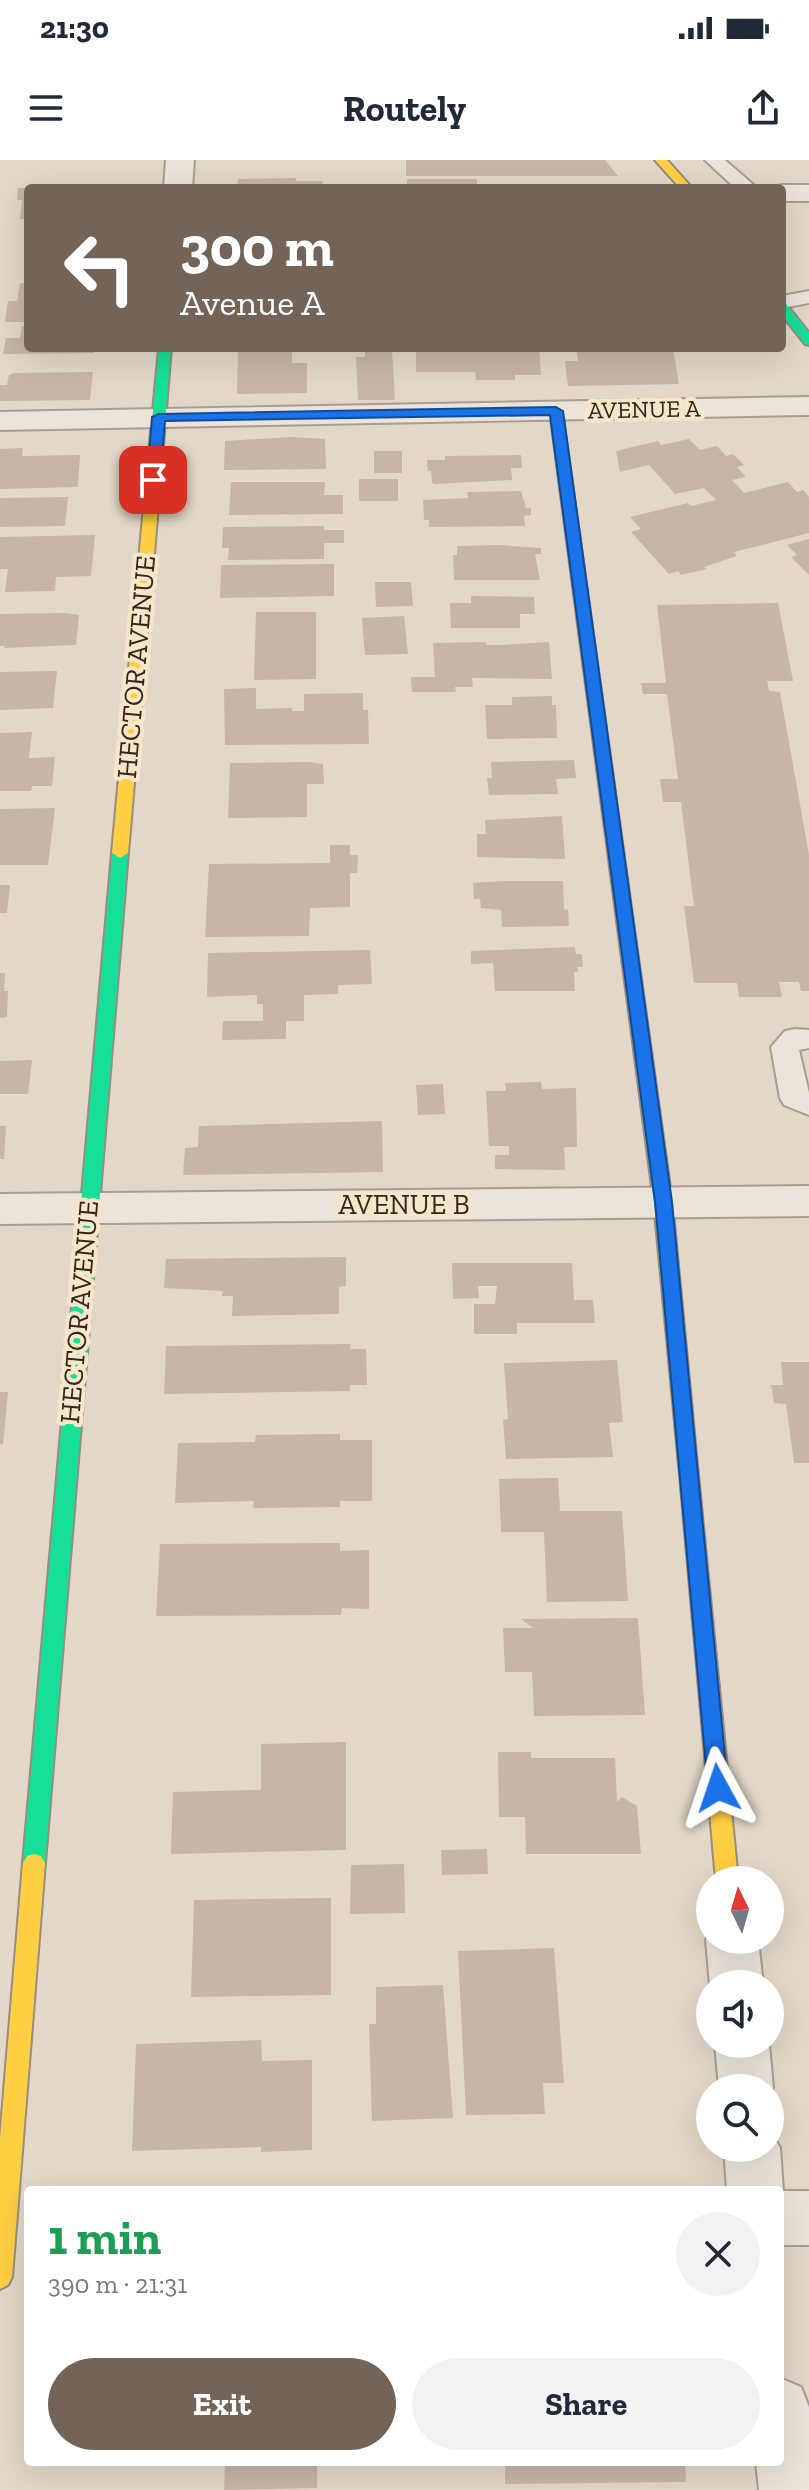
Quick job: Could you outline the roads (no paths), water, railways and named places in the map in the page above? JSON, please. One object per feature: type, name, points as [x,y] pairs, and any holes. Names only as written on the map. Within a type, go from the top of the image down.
[{"type":"street","points":[[178,184],[180,160]]},
{"type":"street","points":[[661,160],[682,184]]},
{"type":"street","points":[[786,193],[809,193]]},
{"type":"street","points":[[786,310],[809,341]]},
{"type":"street","name":"HECTOR AVENUE","points":[[8,2252],[88,1206],[165,352]]},
{"type":"street","name":"AVENUE A","points":[[0,421],[809,406]]},
{"type":"street","points":[[556,411],[663,1202],[726,1866]]},
{"type":"street","name":"AVENUE B","points":[[0,1209],[809,1201]]},
{"type":"street","points":[[753,2162],[755,2186]]},
{"type":"street","points":[[784,2218],[809,2218]]},
{"type":"street","points":[[784,2444],[789,2490]]},
{"type":"lane","points":[[714,160],[742,184]]},
{"type":"lane","points":[[786,304],[809,297]]},
{"type":"lane","points":[[809,1039],[795,1038],[785,1047],[794,1098],[809,1105]]}]
